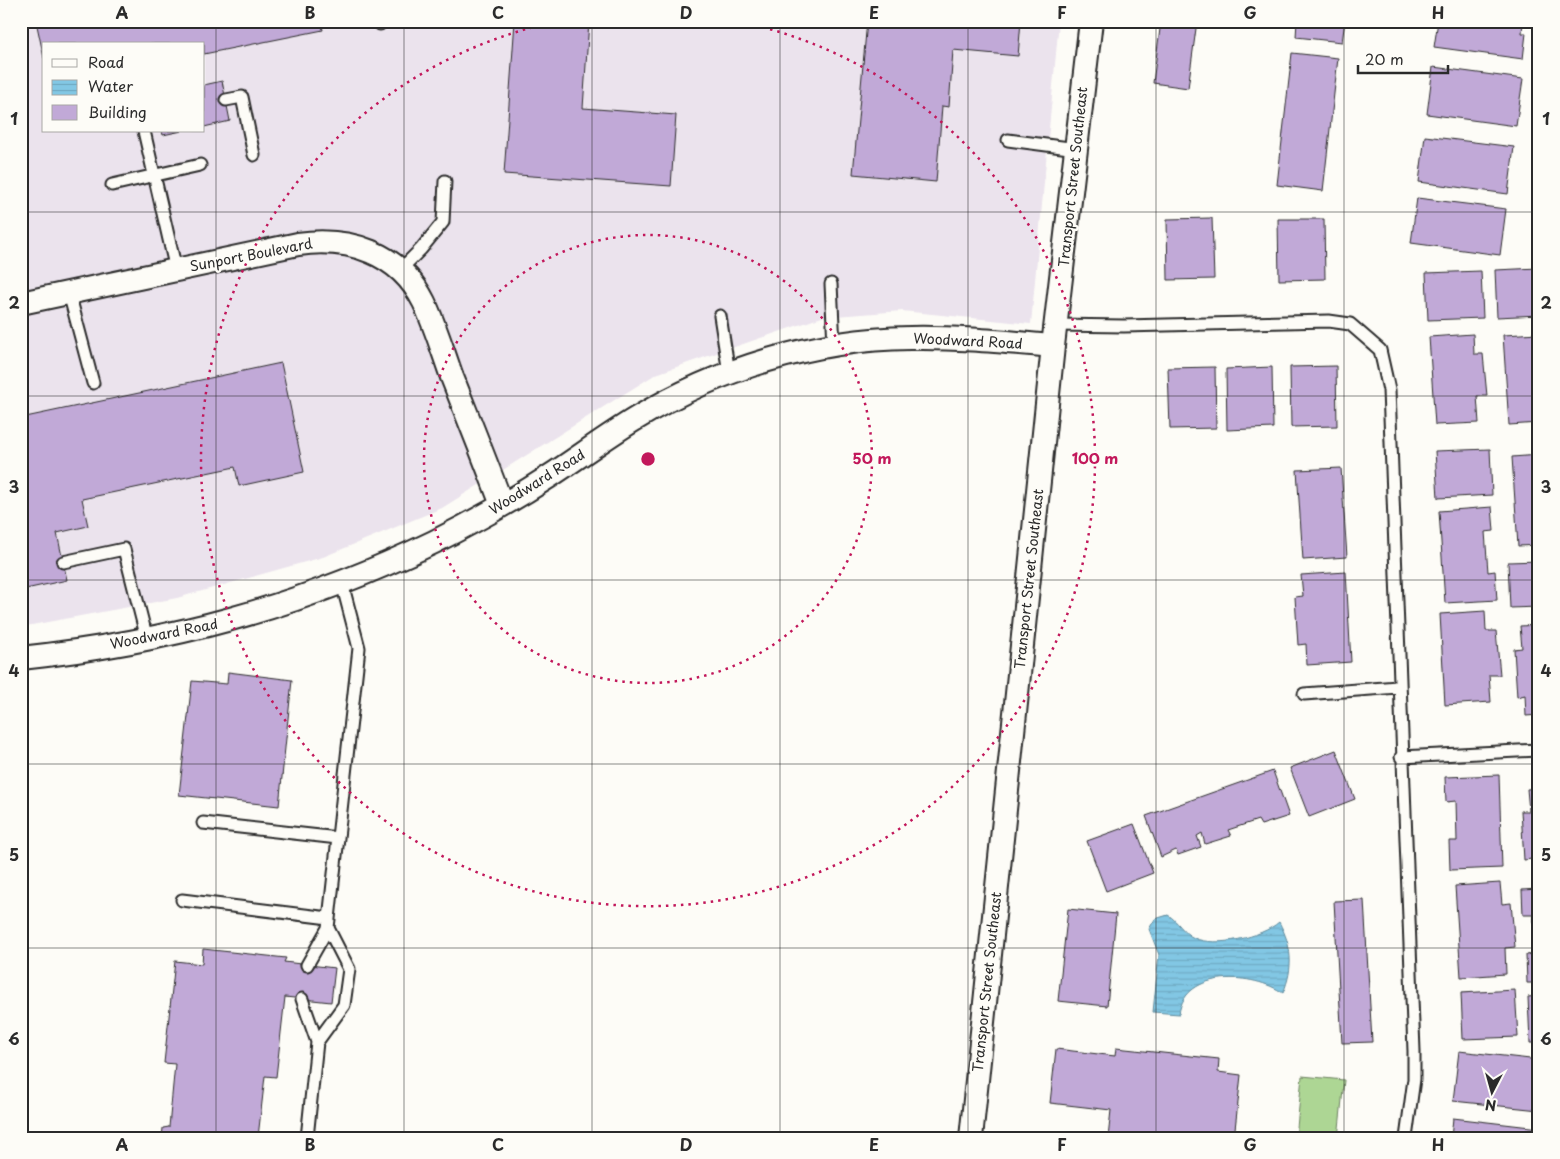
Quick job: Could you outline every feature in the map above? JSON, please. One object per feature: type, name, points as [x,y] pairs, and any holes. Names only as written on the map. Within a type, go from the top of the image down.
[{"type":"street","name":"Transport Street Southeast","points":[[971,1138],[1055,336],[1091,21]]},
{"type":"street","name":"Sunport Boulevard","points":[[21,304],[320,241],[342,242],[364,248],[384,258],[400,270],[424,302],[502,505]]},
{"type":"street","name":"Woodward Road","points":[[21,658],[147,639],[234,620],[342,583],[436,541],[502,505],[638,417],[683,393],[729,373],[777,358],[834,345],[907,338],[1055,336]]},
{"type":"lane","points":[[226,100],[242,96],[254,155]]},
{"type":"lane","points":[[144,132],[176,270]]},
{"type":"lane","points":[[1008,140],[1077,149]]},
{"type":"lane","points":[[112,185],[200,165]]},
{"type":"lane","points":[[400,270],[421,249],[443,222],[445,181]]},
{"type":"lane","points":[[830,284],[834,345]]},
{"type":"lane","points":[[69,293],[93,383]]},
{"type":"lane","points":[[720,316],[729,373]]},
{"type":"lane","points":[[1055,336],[1158,326],[1329,320],[1350,324],[1380,350],[1388,390],[1398,687],[1414,1051],[1414,1079],[1406,1138]]},
{"type":"lane","points":[[63,562],[124,549],[147,639]]},
{"type":"lane","points":[[307,965],[328,923],[359,648],[342,583]]},
{"type":"lane","points":[[1304,694],[1398,687]]},
{"type":"lane","points":[[1401,757],[1539,750]]},
{"type":"lane","points":[[203,824],[338,838]]},
{"type":"lane","points":[[182,900],[328,923]]},
{"type":"lane","points":[[317,1042],[344,1004],[349,969],[328,923]]},
{"type":"lane","points":[[302,999],[317,1042],[307,1138]]},
{"type":"shaded area","points":[[21,21],[1059,21],[1031,324],[902,311],[822,317],[656,374],[442,508],[323,557],[177,598],[21,627]]},
{"type":"green space","points":[[1302,1076],[1344,1080],[1338,1138],[1296,1138]]},
{"type":"water","points":[[1168,915],[1190,936],[1203,941],[1214,942],[1250,936],[1262,932],[1279,922],[1287,940],[1290,957],[1289,974],[1283,993],[1271,986],[1256,981],[1223,979],[1207,982],[1194,988],[1184,999],[1179,1014],[1153,1012],[1159,955],[1149,929],[1155,919]]},
{"type":"building","points":[[36,21],[321,21],[323,30],[205,54],[205,42],[42,42],[42,49]]},
{"type":"building","points":[[515,21],[589,21],[583,108],[676,115],[671,186],[504,174]]},
{"type":"building","points":[[867,21],[1021,21],[1018,56],[953,50],[949,107],[942,106],[936,182],[853,174]]},
{"type":"building","points":[[1161,21],[1197,21],[1188,88],[1153,83]]},
{"type":"building","points":[[1297,21],[1345,21],[1342,42],[1296,37]]},
{"type":"building","points":[[1438,21],[1523,21],[1522,33],[1526,33],[1523,59],[1434,47]]},
{"type":"building","points":[[1292,53],[1338,58],[1323,191],[1277,185]]},
{"type":"building","points":[[1433,67],[1523,79],[1516,126],[1427,114]]},
{"type":"building","points":[[222,81],[230,121],[205,127],[205,85]]},
{"type":"building","points":[[162,132],[177,132],[163,135]]},
{"type":"building","points":[[1425,136],[1514,147],[1508,194],[1419,182]]},
{"type":"building","points":[[1417,198],[1506,209],[1500,255],[1411,243]]},
{"type":"building","points":[[1212,218],[1214,279],[1168,280],[1167,219]]},
{"type":"building","points":[[1278,219],[1324,219],[1325,279],[1279,280]]},
{"type":"building","points":[[1539,268],[1539,315],[1497,317],[1495,270]]},
{"type":"building","points":[[1481,271],[1483,318],[1428,320],[1426,273]]},
{"type":"building","points":[[1539,333],[1539,423],[1509,425],[1503,335]]},
{"type":"building","points":[[1473,334],[1474,354],[1483,354],[1487,396],[1477,396],[1479,423],[1435,425],[1429,337]]},
{"type":"building","points":[[281,363],[304,472],[239,486],[235,467],[82,499],[88,526],[57,533],[67,580],[21,590],[21,418]]},
{"type":"building","points":[[1336,366],[1337,426],[1291,427],[1290,367]]},
{"type":"building","points":[[1215,367],[1216,428],[1170,429],[1168,368]]},
{"type":"building","points":[[1272,367],[1273,428],[1227,430],[1226,369]]},
{"type":"building","points":[[1490,449],[1492,495],[1438,498],[1435,451]]},
{"type":"building","points":[[1539,455],[1539,545],[1518,546],[1512,457]]},
{"type":"building","points":[[1341,468],[1347,557],[1303,560],[1297,470]]},
{"type":"building","points":[[1492,507],[1494,531],[1485,532],[1488,572],[1495,571],[1497,600],[1445,603],[1439,511]]},
{"type":"building","points":[[1539,561],[1539,607],[1510,608],[1508,562]]},
{"type":"building","points":[[1346,572],[1351,662],[1307,665],[1306,644],[1298,645],[1295,597],[1303,596],[1301,575]]},
{"type":"building","points":[[1485,611],[1486,631],[1496,631],[1500,675],[1489,675],[1491,702],[1445,705],[1440,614]]},
{"type":"building","points":[[1539,625],[1539,715],[1526,716],[1525,695],[1517,697],[1514,649],[1522,648],[1520,626]]},
{"type":"building","points":[[228,672],[292,680],[279,806],[179,795],[192,681],[227,684]]},
{"type":"building","points":[[1336,750],[1355,799],[1309,817],[1290,768]]},
{"type":"building","points":[[1273,771],[1289,816],[1261,825],[1258,820],[1228,830],[1231,836],[1205,844],[1202,833],[1197,836],[1201,847],[1178,855],[1176,850],[1161,857],[1146,816]]},
{"type":"building","points":[[1499,775],[1502,868],[1450,870],[1449,841],[1457,841],[1456,801],[1446,802],[1445,777]]},
{"type":"building","points":[[1539,788],[1539,879],[1533,879],[1532,859],[1524,860],[1521,811],[1529,811],[1527,789]]},
{"type":"building","points":[[1134,824],[1153,873],[1106,891],[1087,841]]},
{"type":"building","points":[[1500,883],[1502,904],[1511,903],[1515,947],[1505,948],[1506,974],[1461,977],[1455,886]]},
{"type":"building","points":[[1539,889],[1539,983],[1527,983],[1526,955],[1535,954],[1533,915],[1523,915],[1522,890]]},
{"type":"building","points":[[1364,900],[1372,1042],[1342,1043],[1334,901]]},
{"type":"building","points":[[1068,909],[1116,914],[1107,1006],[1058,1001]]},
{"type":"building","points":[[203,949],[286,958],[284,962],[335,968],[331,1002],[285,997],[276,1077],[265,1076],[258,1137],[268,1138],[162,1138],[163,1128],[169,1127],[175,1064],[164,1063],[175,961],[202,964]]},
{"type":"building","points":[[1515,990],[1518,1037],[1463,1039],[1461,993]]},
{"type":"building","points":[[1539,996],[1539,1043],[1530,1043],[1528,997]]},
{"type":"building","points":[[1116,1048],[1219,1059],[1218,1072],[1241,1075],[1234,1138],[1108,1138],[1111,1110],[1050,1103],[1056,1049],[1115,1056]]},
{"type":"building","points":[[1459,1051],[1539,1060],[1539,1110],[1453,1101]]},
{"type":"building","points":[[1453,1118],[1539,1128],[1539,1138],[1451,1138]]}]
